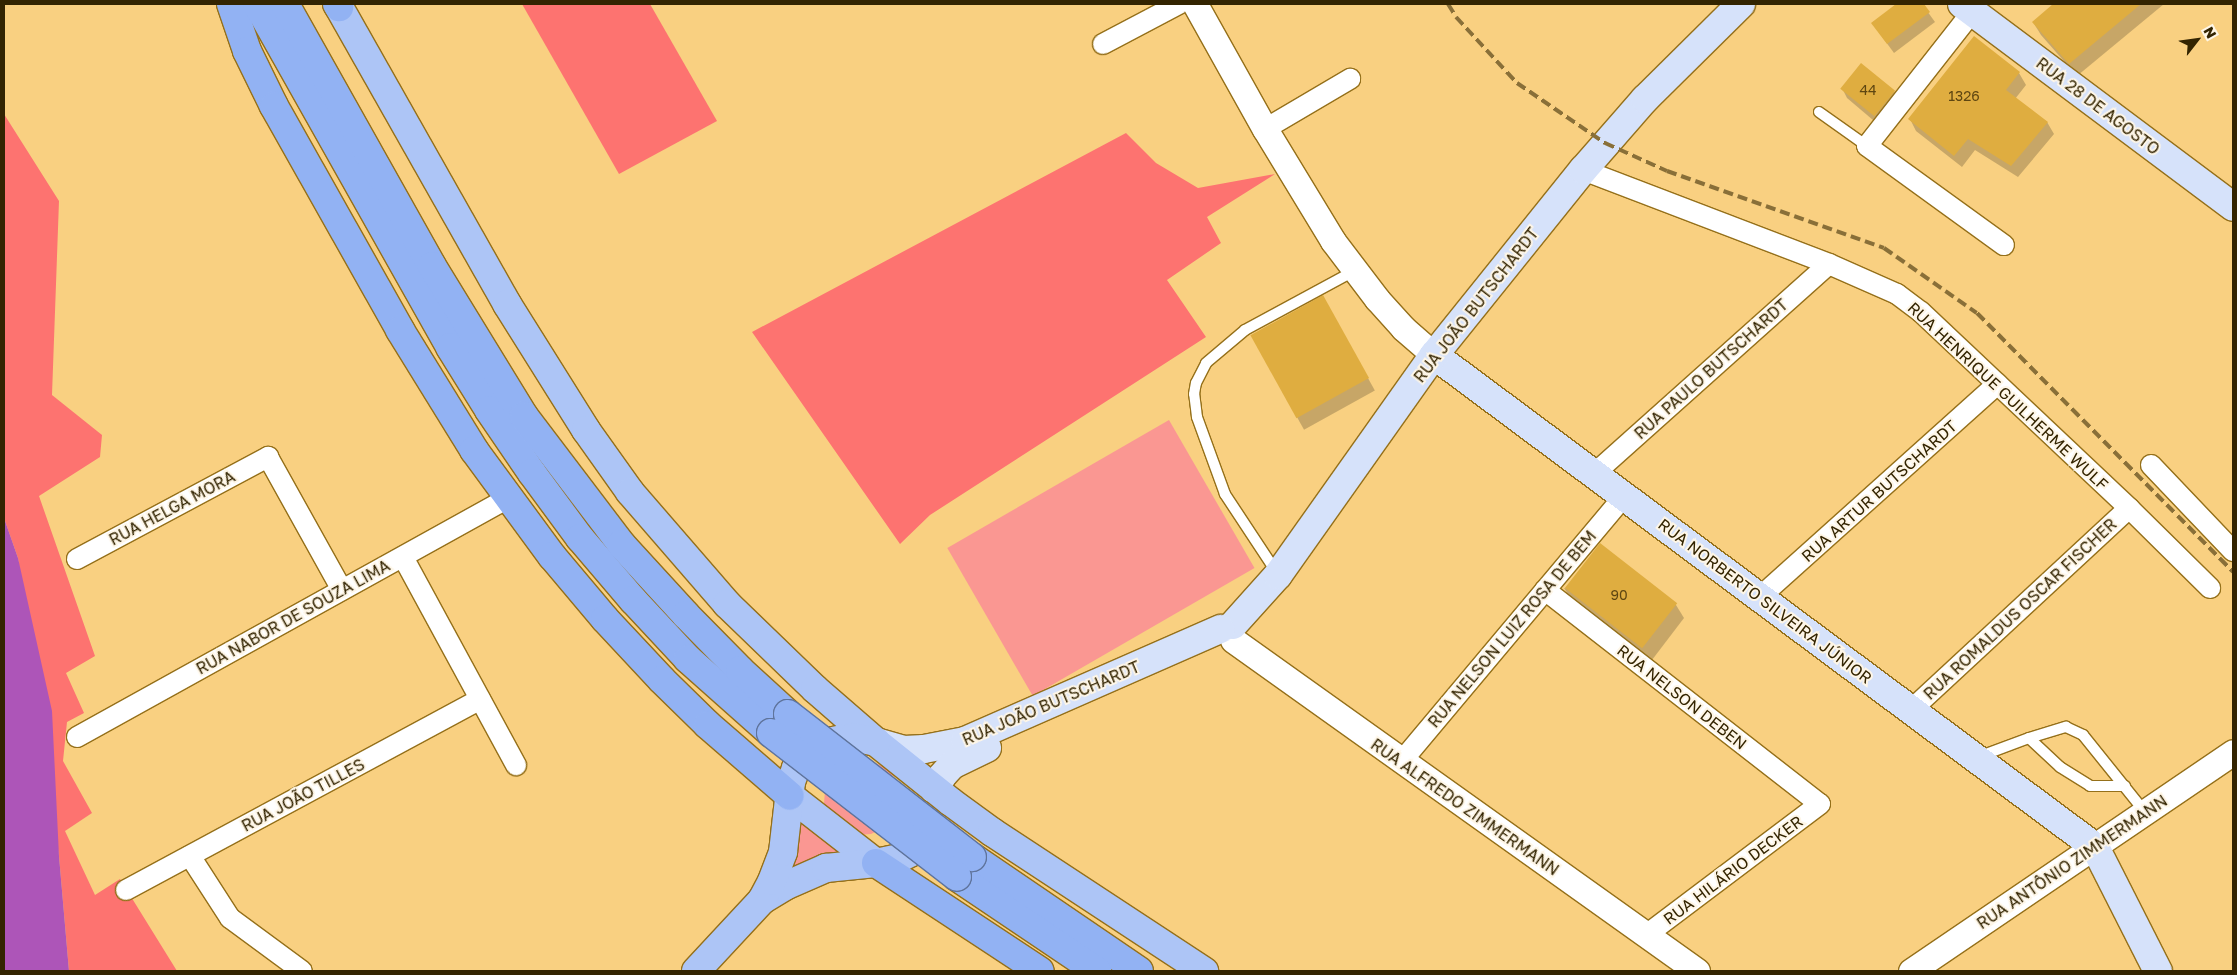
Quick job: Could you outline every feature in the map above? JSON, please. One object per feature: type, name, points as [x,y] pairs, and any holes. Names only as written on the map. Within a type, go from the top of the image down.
[{"type":"highway","points":[[231,4],[247,51],[274,106],[400,330],[474,450],[552,556],[618,633],[662,680],[766,777],[790,796]]},
{"type":"highway","points":[[257,4],[450,347],[489,410],[580,538],[633,600],[688,659],[779,724],[1097,971]]},
{"type":"highway","points":[[285,4],[432,266],[524,416],[621,544],[740,670],[779,724]]},
{"type":"highway","points":[[964,867],[1139,971]]},
{"type":"highway","points":[[885,870],[1040,971]]},
{"type":"main road","name":"RUA JOÃO BUTSCHARDT","points":[[934,789],[942,776],[964,758],[1229,634],[1278,575],[1434,355],[1583,170],[1646,99],[1741,4]]},
{"type":"main road","points":[[340,5],[507,304],[581,422],[630,492],[727,604],[815,689],[934,789],[967,814],[1204,971]]},
{"type":"main road","name":"RUA 28 DE AGOSTO","points":[[1967,8],[2233,207]]},
{"type":"main road","name":"RUA NORBERTO SILVEIRA JÚNIOR","points":[[1434,355],[2095,847]]},
{"type":"main road","name":"RUA JOÃO BUTSCHARDT","points":[[876,742],[904,750],[924,749],[965,741],[1229,634]]},
{"type":"main road","points":[[696,971],[762,900],[778,869],[785,843],[790,796],[796,768],[808,753],[819,744],[853,737],[876,742]]},
{"type":"main road","points":[[952,766],[959,797],[967,814]]},
{"type":"main road","points":[[766,777],[775,794],[785,843]]},
{"type":"main road","points":[[762,900],[793,882],[826,868],[838,866],[885,870],[900,858],[912,852],[932,830],[936,818],[937,803],[934,789]]},
{"type":"main road","points":[[790,796],[885,870]]},
{"type":"main road","points":[[2095,847],[2158,971]]},
{"type":"street","points":[[1104,44],[1178,4]]},
{"type":"street","points":[[1195,4],[1311,207],[1354,271],[1403,328],[1434,355]]},
{"type":"street","points":[[1967,8],[1867,146],[2004,245]]},
{"type":"street","points":[[1265,129],[1350,79]]},
{"type":"street","name":"RUA HENRIQUE GUILHERME WULF","points":[[1583,170],[1828,264],[1897,294],[1921,312],[2129,508],[2210,588]]},
{"type":"street","name":"RUA PAULO BUTSCHARDT","points":[[1594,474],[1828,264]]},
{"type":"street","name":"RUA ARTUR BUTSCHARDT","points":[[1760,597],[1997,384]]},
{"type":"street","name":"RUA HELGA MORA","points":[[77,559],[268,457],[342,590]]},
{"type":"street","points":[[2151,465],[2233,550]]},
{"type":"street","name":"RUA NELSON LUIZ ROSA DE BEM","points":[[1401,762],[1624,496]]},
{"type":"street","name":"RUA NABOR DE SOUZA LIMA","points":[[77,737],[508,498]]},
{"type":"street","name":"RUA ROMALDUS OSCAR FISCHER","points":[[1911,710],[2129,508]]},
{"type":"street","points":[[403,556],[516,765]]},
{"type":"street","name":"RUA NELSON DEBEN","points":[[1545,590],[1820,804]]},
{"type":"street","name":"RUA ALFREDO ZIMMERMANN","points":[[1229,634],[1401,762],[1697,971]]},
{"type":"street","name":"RUA JOÃO TILLES","points":[[126,890],[480,699]]},
{"type":"street","name":"RUA ANTÔNIO ZIMMERMANN","points":[[1911,971],[2233,752]]},
{"type":"street","name":"RUA HILÁRIO DECKER","points":[[1646,935],[1820,804]]},
{"type":"street","points":[[190,856],[230,918],[302,971]]},
{"type":"lane","points":[[1819,112],[1867,146]]},
{"type":"lane","points":[[1278,575],[1225,494],[1197,417],[1194,394],[1196,384],[1206,363],[1245,330],[1354,271]]},
{"type":"lane","points":[[1976,758],[2029,738],[2066,727],[2083,735],[2145,812]]},
{"type":"lane","points":[[2029,738],[2060,767],[2090,786],[2125,786]]},
{"type":"shaded area","points":[[522,4],[650,4],[717,121],[619,174]]},
{"type":"shaded area","points":[[4,114],[59,201],[52,395],[102,435],[100,457],[39,496],[95,656],[66,673],[84,713],[67,722],[63,761],[92,813],[65,831],[95,895],[120,879],[177,971],[69,971],[59,856],[18,558],[4,518]]},
{"type":"shaded area","points":[[1126,133],[1156,163],[1198,188],[1275,174],[1207,217],[1221,243],[1167,280],[1206,337],[930,515],[900,544],[752,332]]},
{"type":"shaded area","points":[[1169,420],[1254,568],[1033,696],[947,548]]},
{"type":"shaded area","points":[[4,518],[18,558],[52,711],[59,856],[69,971],[4,971]]},
{"type":"shaded area","points":[[859,760],[871,761],[882,766],[892,774],[897,785],[882,829],[871,834],[858,835],[828,815],[824,803],[825,791]]},
{"type":"shaded area","points":[[799,817],[844,852],[816,858],[784,875],[799,843]]},
{"type":"building","points":[[1896,4],[1924,4],[1930,12],[1887,44],[1871,23]]},
{"type":"building","points":[[2053,4],[2141,4],[2069,64],[2032,22]]},
{"type":"building","points":[[1974,36],[2020,72],[2006,90],[2048,122],[2011,166],[1968,139],[1954,156],[1908,119]]},
{"type":"building","points":[[1861,63],[1895,91],[1874,116],[1840,89]]},
{"type":"building","points":[[1323,295],[1369,378],[1296,418],[1250,335]]},
{"type":"building","points":[[1600,543],[1677,603],[1642,648],[1565,588]]},
{"type":"railway","points":[[1448,4],[1456,17],[1517,83],[1605,143],[1667,171],[1884,248],[1977,313],[2233,572]]}]
